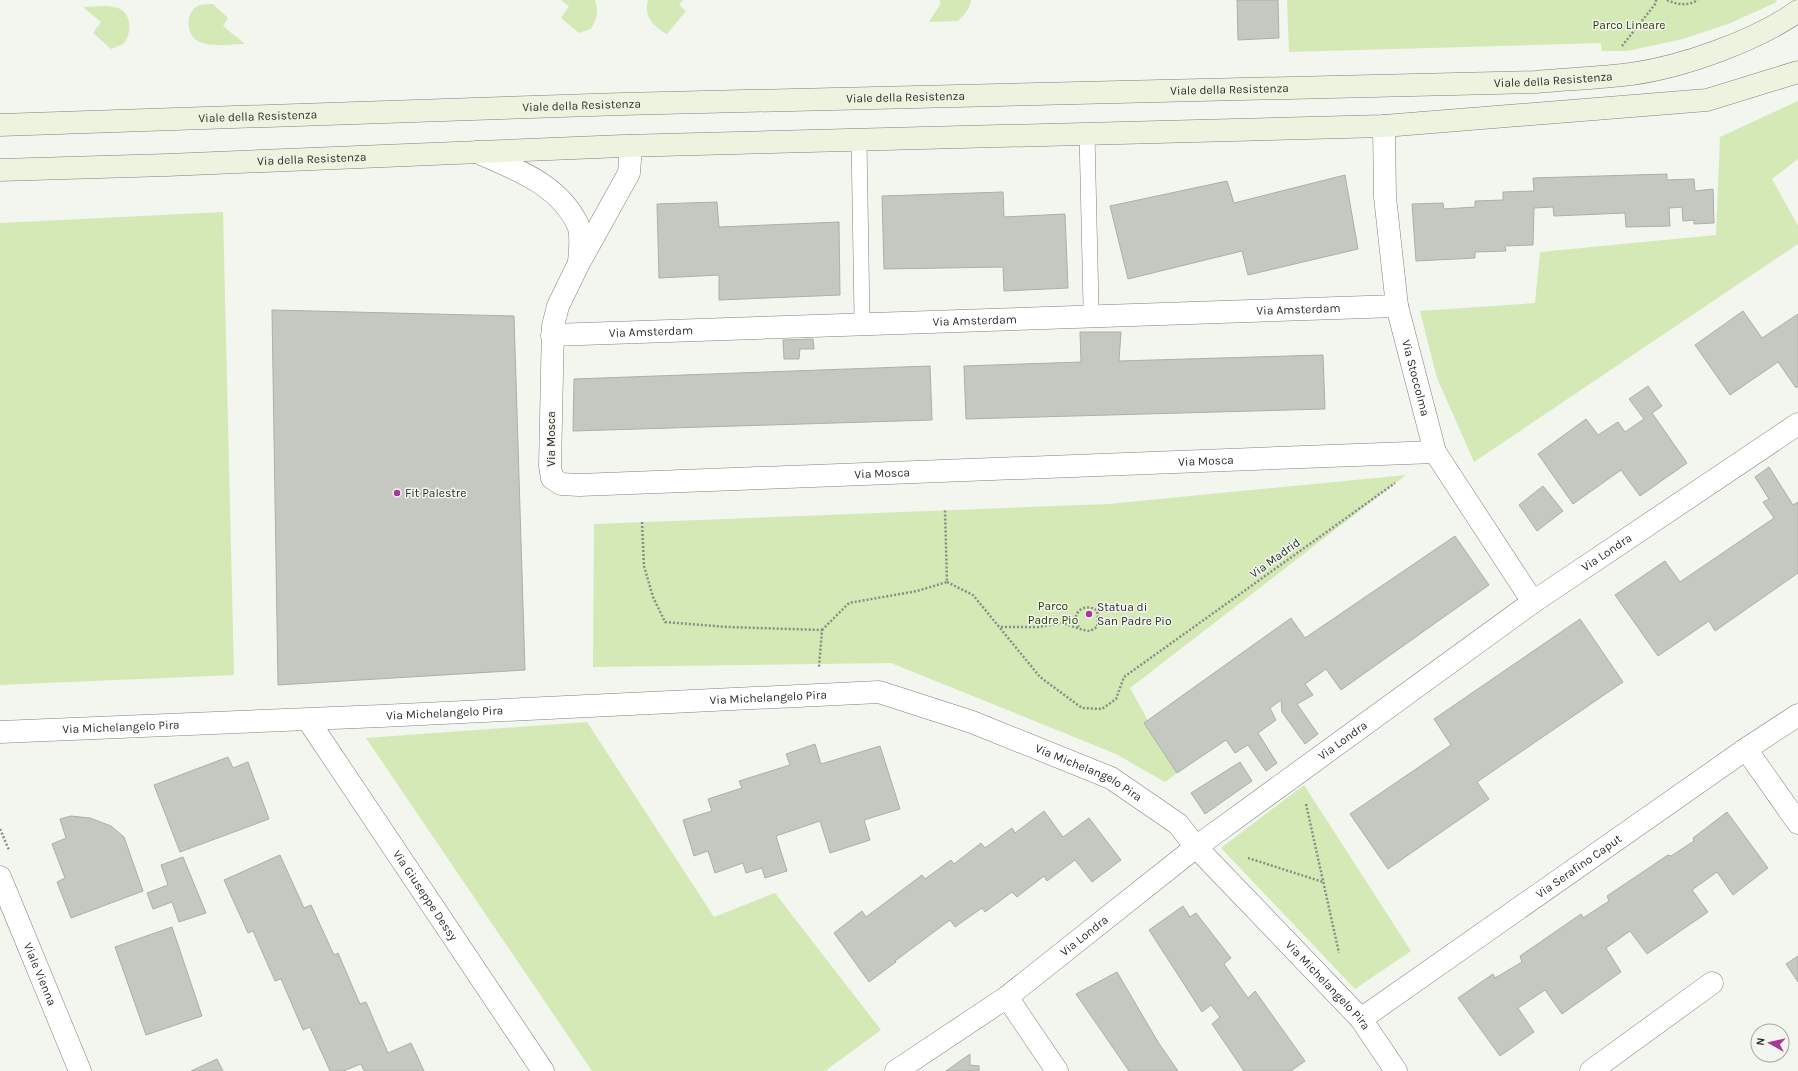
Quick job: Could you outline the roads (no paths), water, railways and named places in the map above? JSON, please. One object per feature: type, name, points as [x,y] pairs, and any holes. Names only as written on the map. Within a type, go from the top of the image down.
[{"type":"street","name":"Viale della Resistenza","points":[[0,125],[622,104],[1536,82],[1631,74],[1696,59],[1779,25],[1798,11]]},
{"type":"street","points":[[627,146],[1384,126],[1707,100],[1798,72]]},
{"type":"street","name":"Via Stoccolma","points":[[1384,126],[1385,197],[1397,306],[1435,452],[1533,602]]},
{"type":"street","name":"Via della Resistenza","points":[[0,170],[167,165],[627,146]]},
{"type":"street","name":"Via Mosca","points":[[627,146],[629,173],[579,263],[558,306],[553,326],[550,466],[552,478],[561,484],[579,485],[1435,452]]},
{"type":"street","name":"Via Mosca","points":[[477,152],[532,176],[554,194],[578,226],[579,263]]},
{"type":"street","name":"Via Amsterdam","points":[[552,336],[1397,306]]},
{"type":"street","name":"Via Londra","points":[[896,1071],[1007,997],[1196,847],[1533,602],[1798,424]]},
{"type":"street","name":"Via Michelangelo Pira","points":[[0,732],[308,720],[879,692],[972,722],[1111,778],[1178,824],[1196,847],[1361,1019],[1396,1071]]},
{"type":"street","name":"Via Serafino Caput","points":[[1361,1019],[1746,749],[1798,715]]},
{"type":"street","name":"Via Giuseppe Dessy","points":[[308,720],[543,1071]]},
{"type":"street","points":[[1746,749],[1798,823]]},
{"type":"street","name":"Viale Vienna","points":[[0,877],[80,1071]]},
{"type":"street","points":[[1592,1071],[1712,983]]},
{"type":"street","points":[[1007,997],[1057,1071]]},
{"type":"lane","points":[[1087,134],[1091,306]]},
{"type":"lane","points":[[859,140],[862,317]]},
{"type":"place","name":"Fit Palestre","points":[[397,493]]},
{"type":"place","name":"Statua di San Padre Pio","points":[[1089,614]]},
{"type":"park label","name":"Parco Lineare","points":[[1629,25]]},
{"type":"park label","name":"Parco Padre Pio","points":[[1053,613]]}]
